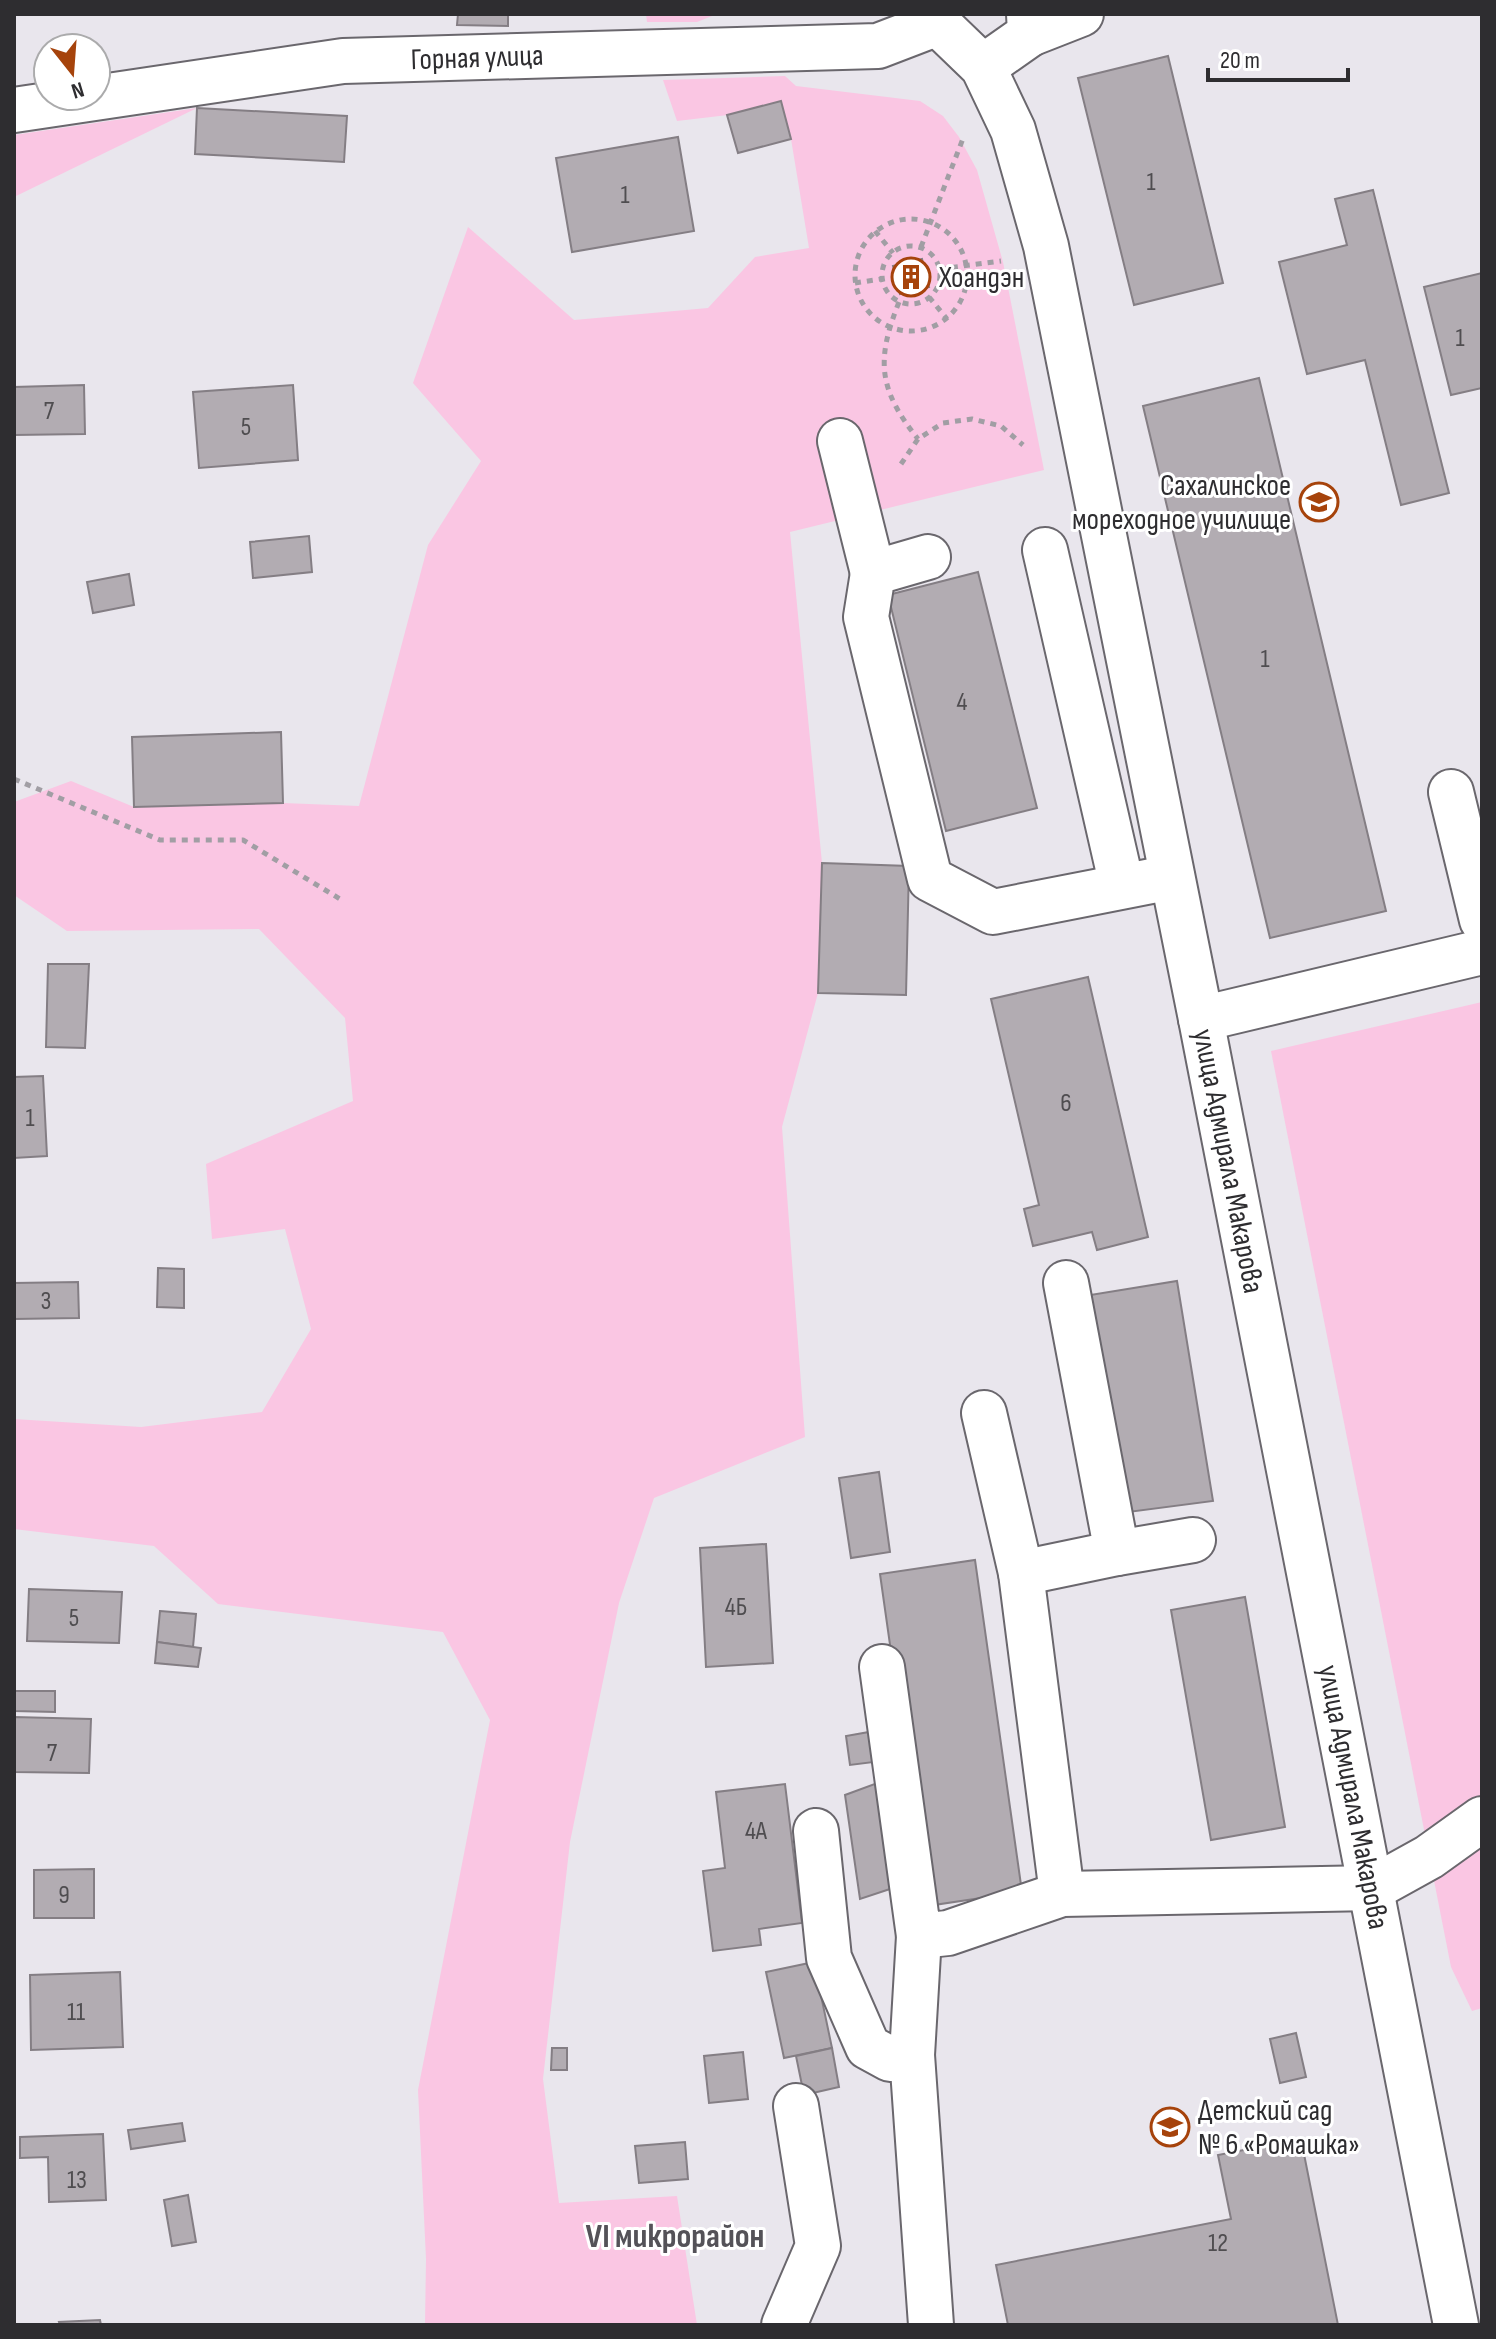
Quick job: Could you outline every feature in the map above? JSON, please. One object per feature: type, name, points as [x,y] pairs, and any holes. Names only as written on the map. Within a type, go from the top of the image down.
[{"type":"main road","points":[[983,67],[1029,24],[1081,14]]},
{"type":"main road","name":"улица Адмирала Макарова","points":[[933,18],[983,67],[1013,130],[1046,246],[1373,1888],[1456,2325]]},
{"type":"main road","name":"Горная улица","points":[[14,110],[343,61],[878,46],[933,18]]},
{"type":"main road","points":[[840,441],[873,573],[866,617],[930,879],[993,912],[1172,877]]},
{"type":"main road","points":[[1045,550],[1122,886]]},
{"type":"main road","points":[[873,573],[928,557]]},
{"type":"main road","points":[[1451,792],[1482,920]]},
{"type":"main road","points":[[1201,1019],[1482,952]]},
{"type":"main road","points":[[1066,1283],[1117,1553]]},
{"type":"main road","points":[[984,1413],[1021,1573],[1062,1894]]},
{"type":"main road","points":[[1021,1573],[1193,1540]]},
{"type":"main road","points":[[882,1667],[919,1936],[912,2055],[931,2325]]},
{"type":"main road","points":[[919,1936],[948,1933],[1062,1894],[1373,1888],[1429,1857],[1482,1819]]},
{"type":"main road","points":[[816,1831],[829,1958],[868,2047],[890,2059],[912,2055]]},
{"type":"main road","points":[[784,2325],[818,2246],[796,2106]]},
{"type":"path","points":[[921,247],[965,133]]},
{"type":"path","points":[[902,219],[930,222],[954,238],[967,264],[965,295],[947,319],[919,331],[889,327],[866,309],[855,283],[858,254],[875,231],[902,219]]},
{"type":"path","points":[[875,231],[893,253]]},
{"type":"path","points":[[906,246],[921,247],[933,255],[940,269],[938,285],[929,297],[915,304],[899,302],[888,293],[882,279],[884,264],[893,253],[906,246]]},
{"type":"path","points":[[940,269],[1010,260]]},
{"type":"path","points":[[855,283],[882,279]]},
{"type":"path","points":[[929,297],[947,319]]},
{"type":"path","points":[[899,302],[889,327],[883,356],[886,387],[898,415],[918,439]]},
{"type":"path","points":[[901,464],[918,439],[943,423],[972,419],[1001,426],[1023,445]]},
{"type":"path","points":[[14,779],[160,840],[243,840],[340,899]]},
{"type":"shaded area","points":[[646,14],[717,14],[697,22],[647,22]]},
{"type":"shaded area","points":[[785,76],[796,86],[920,101],[943,116],[959,137],[977,170],[1003,262],[1044,470],[790,532],[822,863],[818,993],[782,1127],[805,1437],[654,1498],[619,1603],[570,1842],[543,2079],[559,2203],[677,2196],[697,2325],[425,2325],[426,2259],[418,2090],[490,1720],[443,1632],[218,1604],[154,1546],[14,1529],[14,1419],[141,1427],[262,1412],[311,1329],[285,1229],[212,1239],[206,1164],[353,1101],[345,1018],[259,929],[67,931],[14,895],[14,802],[71,781],[134,807],[283,803],[359,806],[428,545],[481,461],[413,383],[468,227],[574,320],[708,308],[755,257],[809,248],[791,139],[781,101],[728,115],[677,121],[663,80]]},
{"type":"shaded area","points":[[197,108],[14,197],[14,135]]},
{"type":"shaded area","points":[[1482,1002],[1482,2008],[1472,2011],[1451,1967],[1271,1051]]},
{"type":"building","points":[[458,14],[508,14],[508,26],[457,25]]},
{"type":"building","points":[[1168,56],[1223,283],[1134,305],[1078,78]]},
{"type":"building","points":[[781,101],[791,139],[738,153],[727,115]]},
{"type":"building","points":[[197,108],[347,116],[344,162],[195,154]]},
{"type":"building","points":[[678,137],[694,231],[572,252],[556,158]]},
{"type":"building","points":[[1373,190],[1449,493],[1401,505],[1365,360],[1307,374],[1279,262],[1347,245],[1335,199]]},
{"type":"building","name":"Хоандэн","points":[[922,259],[929,287],[900,294],[893,266]]},
{"type":"building","points":[[1482,273],[1482,388],[1451,395],[1424,287]]},
{"type":"building","points":[[1259,378],[1386,911],[1270,938],[1143,406]]},
{"type":"building","points":[[84,385],[85,434],[14,435],[14,387]]},
{"type":"building","points":[[293,385],[298,460],[199,468],[193,392]]},
{"type":"building","points":[[309,536],[312,572],[253,578],[250,542]]},
{"type":"building","points":[[978,572],[1037,808],[946,831],[888,595]]},
{"type":"building","points":[[129,574],[134,605],[93,613],[87,582]]},
{"type":"building","points":[[281,732],[283,803],[134,807],[132,737]]},
{"type":"building","points":[[822,863],[909,866],[906,995],[818,993]]},
{"type":"building","points":[[48,964],[89,964],[85,1048],[46,1047]]},
{"type":"building","points":[[1088,977],[1148,1237],[1097,1250],[1092,1232],[1033,1246],[1024,1209],[1039,1205],[991,999]]},
{"type":"building","points":[[43,1076],[47,1156],[14,1158],[14,1077]]},
{"type":"building","points":[[158,1268],[184,1269],[184,1308],[157,1307]]},
{"type":"building","points":[[1177,1281],[1213,1501],[1121,1513],[1084,1296]]},
{"type":"building","points":[[78,1282],[79,1318],[14,1319],[14,1283]]},
{"type":"building","points":[[879,1472],[890,1552],[851,1558],[839,1478]]},
{"type":"building","points":[[766,1544],[773,1663],[706,1667],[700,1548]]},
{"type":"building","points":[[975,1560],[1022,1892],[927,1906],[880,1574]]},
{"type":"building","points":[[29,1589],[122,1592],[119,1643],[27,1641]]},
{"type":"building","points":[[1245,1597],[1285,1827],[1211,1840],[1171,1610]]},
{"type":"building","points":[[160,1611],[196,1614],[193,1647],[157,1642]]},
{"type":"building","points":[[157,1642],[201,1648],[198,1667],[155,1663]]},
{"type":"building","points":[[14,1691],[55,1691],[55,1712],[14,1711]]},
{"type":"building","points":[[14,1717],[91,1719],[89,1773],[14,1772]]},
{"type":"building","points":[[869,1732],[874,1762],[850,1765],[846,1736]]},
{"type":"building","points":[[880,1782],[896,1887],[860,1899],[845,1795]]},
{"type":"building","points":[[785,1784],[802,1923],[759,1929],[761,1945],[713,1951],[703,1871],[725,1868],[716,1792]]},
{"type":"building","points":[[94,1869],[94,1918],[34,1918],[34,1870]]},
{"type":"building","points":[[814,1962],[832,2048],[784,2058],[766,1972]]},
{"type":"building","points":[[120,1972],[123,2047],[31,2050],[30,1975]]},
{"type":"building","points":[[1296,2033],[1306,2077],[1280,2083],[1270,2039]]},
{"type":"building","points":[[552,2048],[567,2048],[567,2070],[551,2070]]},
{"type":"building","points":[[832,2048],[839,2087],[804,2095],[796,2056]]},
{"type":"building","points":[[743,2052],[748,2099],[709,2103],[704,2056]]},
{"type":"building","points":[[182,2123],[185,2141],[131,2149],[128,2130]]},
{"type":"building","points":[[103,2134],[106,2200],[49,2202],[48,2157],[20,2158],[20,2137]]},
{"type":"building","points":[[1301,2139],[1338,2325],[1008,2325],[996,2265],[1231,2219],[1218,2155]]},
{"type":"building","points":[[685,2142],[688,2179],[639,2183],[635,2146]]},
{"type":"building","points":[[188,2195],[196,2242],[172,2246],[164,2200]]},
{"type":"building","points":[[100,2320],[101,2325],[60,2325],[59,2322]]},
{"type":"place","name":"Хоандэн","points":[[911,277]]},
{"type":"place","name":"Сахалинское мореходное училище","points":[[1319,502]]},
{"type":"place","name":"Детский сад № 6 «Ромашка»","points":[[1170,2127]]},
{"type":"district","name":"VI микрорайон","points":[[675,2235]]}]
